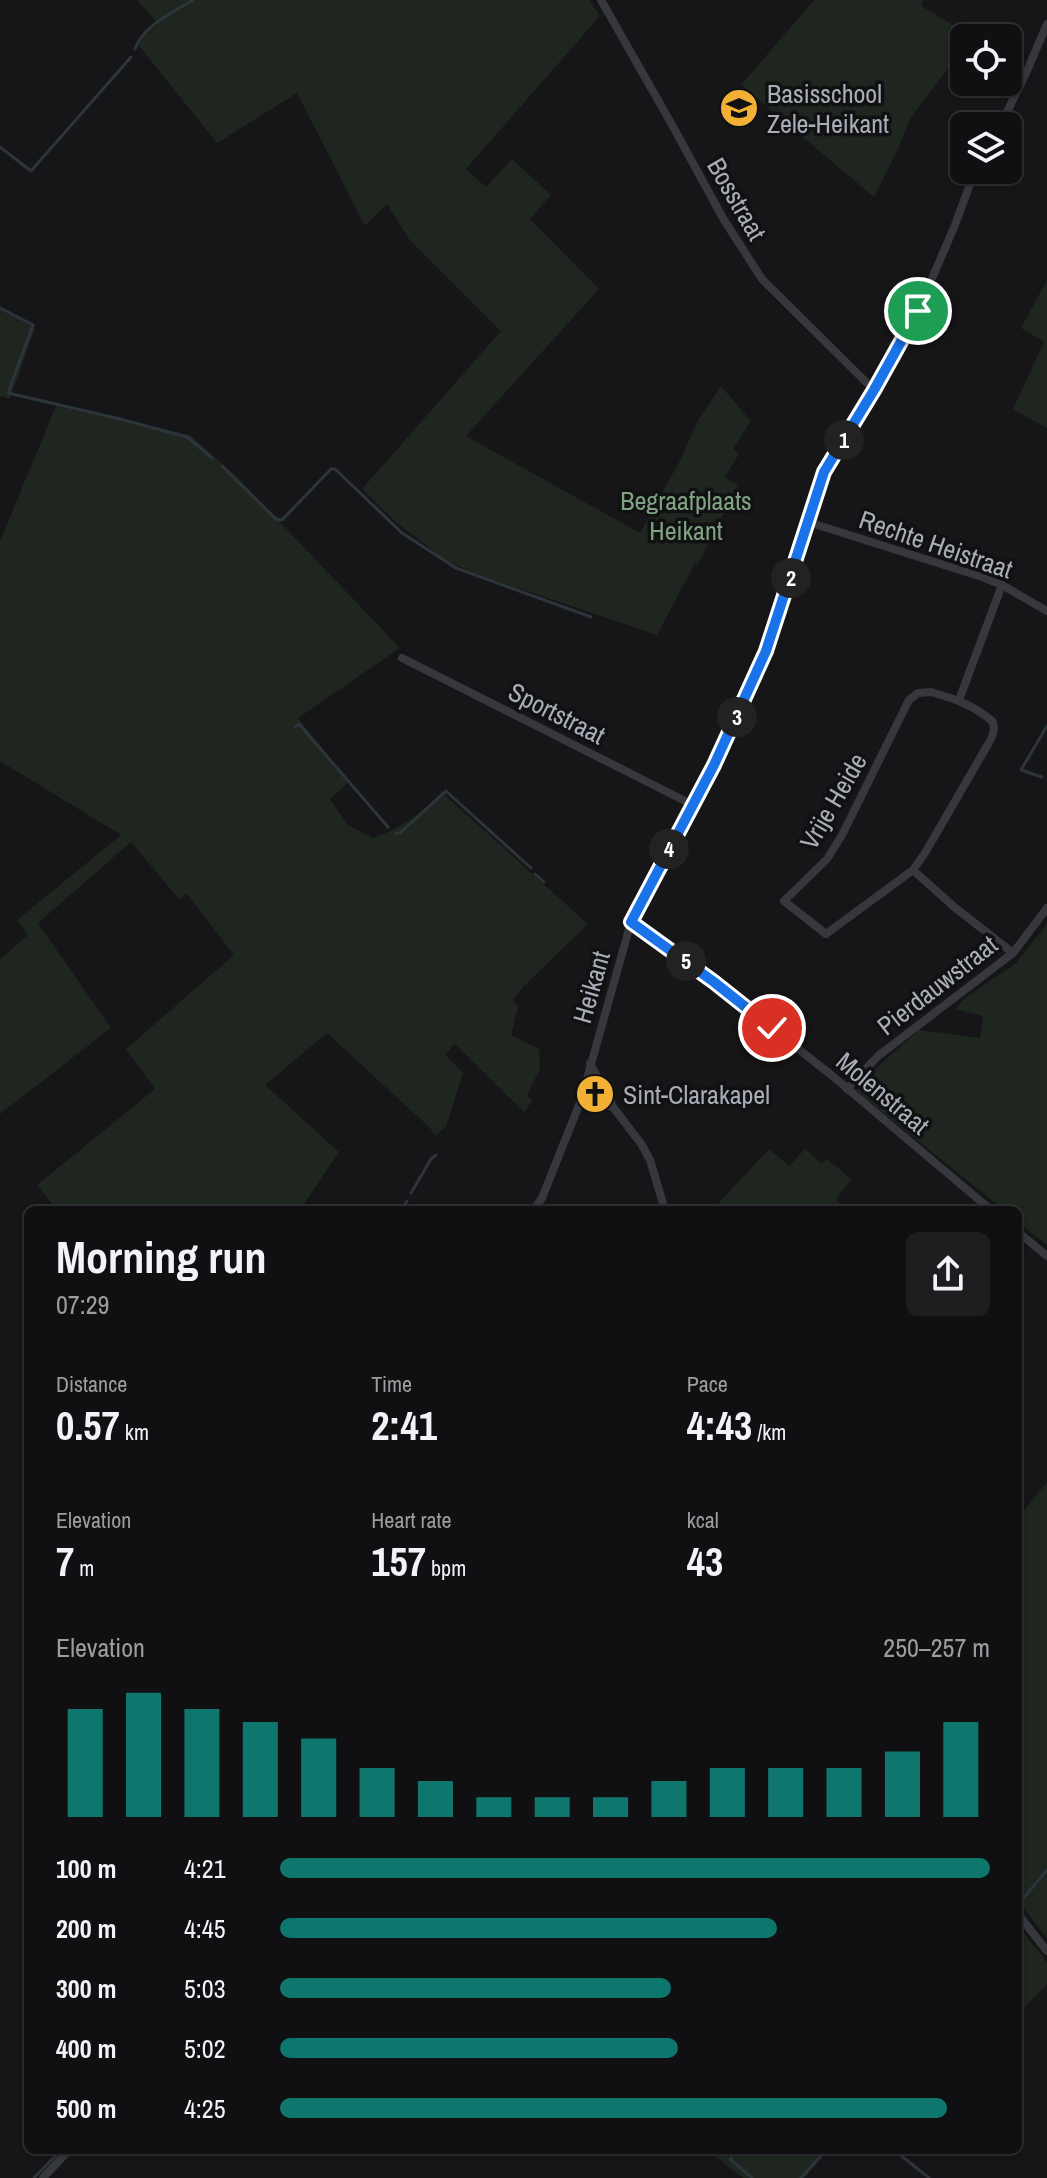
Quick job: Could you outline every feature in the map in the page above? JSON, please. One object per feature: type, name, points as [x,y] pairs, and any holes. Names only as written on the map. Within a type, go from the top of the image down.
[{"type":"street","name":"Bosstraat","points":[[601,0],[724,220],[762,279],[874,390]]},
{"type":"street","points":[[1007,112],[1047,24]]},
{"type":"street","name":"Heikant","points":[[536,1206],[581,1100],[631,922],[738,716],[766,651],[824,472],[918,311],[970,184]]},
{"type":"street","name":"Rechte Heistraat","points":[[808,522],[1002,585],[1047,611]]},
{"type":"street","points":[[959,700],[1002,585]]},
{"type":"street","name":"Sportstraat","points":[[402,658],[693,805]]},
{"type":"street","name":"Vrije Heide","points":[[931,692],[959,700],[981,711],[993,722],[994,730],[913,870],[826,934],[784,901],[827,859],[842,835],[909,700],[918,693],[931,692]]},
{"type":"street","points":[[913,870],[1013,953]]},
{"type":"street","name":"Pierdauwstraat","points":[[847,1089],[878,1056],[1013,953],[1047,908]]},
{"type":"street","name":"Molenstraat","points":[[631,922],[714,982],[986,1206]]},
{"type":"street","points":[[590,1063],[613,1107],[650,1160],[664,1206]]},
{"type":"street","points":[[581,1100],[613,1107]]},
{"type":"street","points":[[1022,1235],[1047,1256]]},
{"type":"street","points":[[1022,1919],[1047,1951]]},
{"type":"street","points":[[43,2178],[65,2154]]},
{"type":"green space","name":"Begraafplaats Heikant","points":[[139,0],[590,0],[600,16],[466,169],[486,187],[512,159],[551,195],[530,219],[599,289],[466,436],[640,533],[682,457],[697,422],[721,386],[751,421],[733,449],[739,454],[725,477],[738,485],[657,635],[476,574],[445,560],[396,522],[362,489],[501,331],[409,239],[387,204],[365,226],[297,93],[217,143],[136,42],[158,24]]},
{"type":"green space","points":[[814,0],[924,0],[921,6],[952,24],[950,65],[911,117],[874,197],[741,85]]},
{"type":"green space","points":[[1047,280],[1047,428],[1013,409],[1044,342],[1021,328]]},
{"type":"green space","points":[[0,310],[35,328],[10,399],[0,396]]},
{"type":"green space","points":[[56,406],[190,435],[236,476],[400,648],[298,718],[349,782],[330,799],[348,825],[373,838],[411,819],[443,791],[588,924],[513,1000],[518,1007],[511,1035],[539,1049],[540,1068],[527,1096],[533,1100],[524,1112],[455,1044],[445,1055],[463,1073],[446,1127],[435,1136],[327,1033],[265,1085],[339,1152],[303,1206],[54,1206],[37,1185],[155,1089],[126,1049],[234,955],[187,894],[179,899],[131,842],[38,923],[111,1028],[0,1114],[0,959],[28,935],[17,920],[121,835],[0,761],[0,541]]},
{"type":"green space","points":[[1047,924],[1047,1245],[1022,1225],[1022,1206],[999,1206],[857,1090],[858,1084],[919,1030],[980,1038],[983,1016],[955,1009],[964,999],[1016,963]]},
{"type":"green space","points":[[769,1149],[789,1166],[805,1149],[822,1164],[827,1159],[851,1179],[836,1200],[843,1206],[716,1206]]},
{"type":"green space","points":[[1047,1482],[1047,1938],[1022,1906],[1022,1513]]},
{"type":"green space","points":[[1022,1931],[1047,1962],[1047,1984],[1022,2010]]},
{"type":"green space","points":[[712,2154],[825,2154],[804,2178],[743,2178]]},
{"type":"waterway","points":[[135,49],[152,27],[193,0]]},
{"type":"waterway","points":[[0,147],[31,171],[131,57]]},
{"type":"waterway","points":[[0,308],[33,325],[8,393],[187,437],[212,458]]},
{"type":"waterway","points":[[222,466],[276,519],[282,520],[331,469],[335,469],[402,533],[456,568],[591,617]]},
{"type":"waterway","points":[[295,727],[299,724],[388,827]]},
{"type":"waterway","points":[[1042,777],[1021,770],[1047,726]]},
{"type":"waterway","points":[[396,833],[400,833],[446,791],[531,868]]},
{"type":"waterway","points":[[535,874],[544,882]]},
{"type":"waterway","points":[[411,1193],[436,1155]]},
{"type":"waterway","points":[[404,1206],[407,1201]]},
{"type":"waterway","points":[[1022,1900],[1047,1870]]},
{"type":"waterway","points":[[34,2178],[57,2154]]},
{"type":"waterway","points":[[734,2154],[730,2159],[752,2178]]},
{"type":"waterway","points":[[801,2178],[822,2154]]},
{"type":"waterway","points":[[899,2154],[929,2178]]},
{"type":"place","name":"Basisschool Zele-Heikant","points":[[739,108]]},
{"type":"place","name":"Sint-Clarakapel","points":[[595,1094]]},
{"type":"route","points":[[772,1028],[631,922],[714,765],[766,651],[824,472],[918,311]]}]
